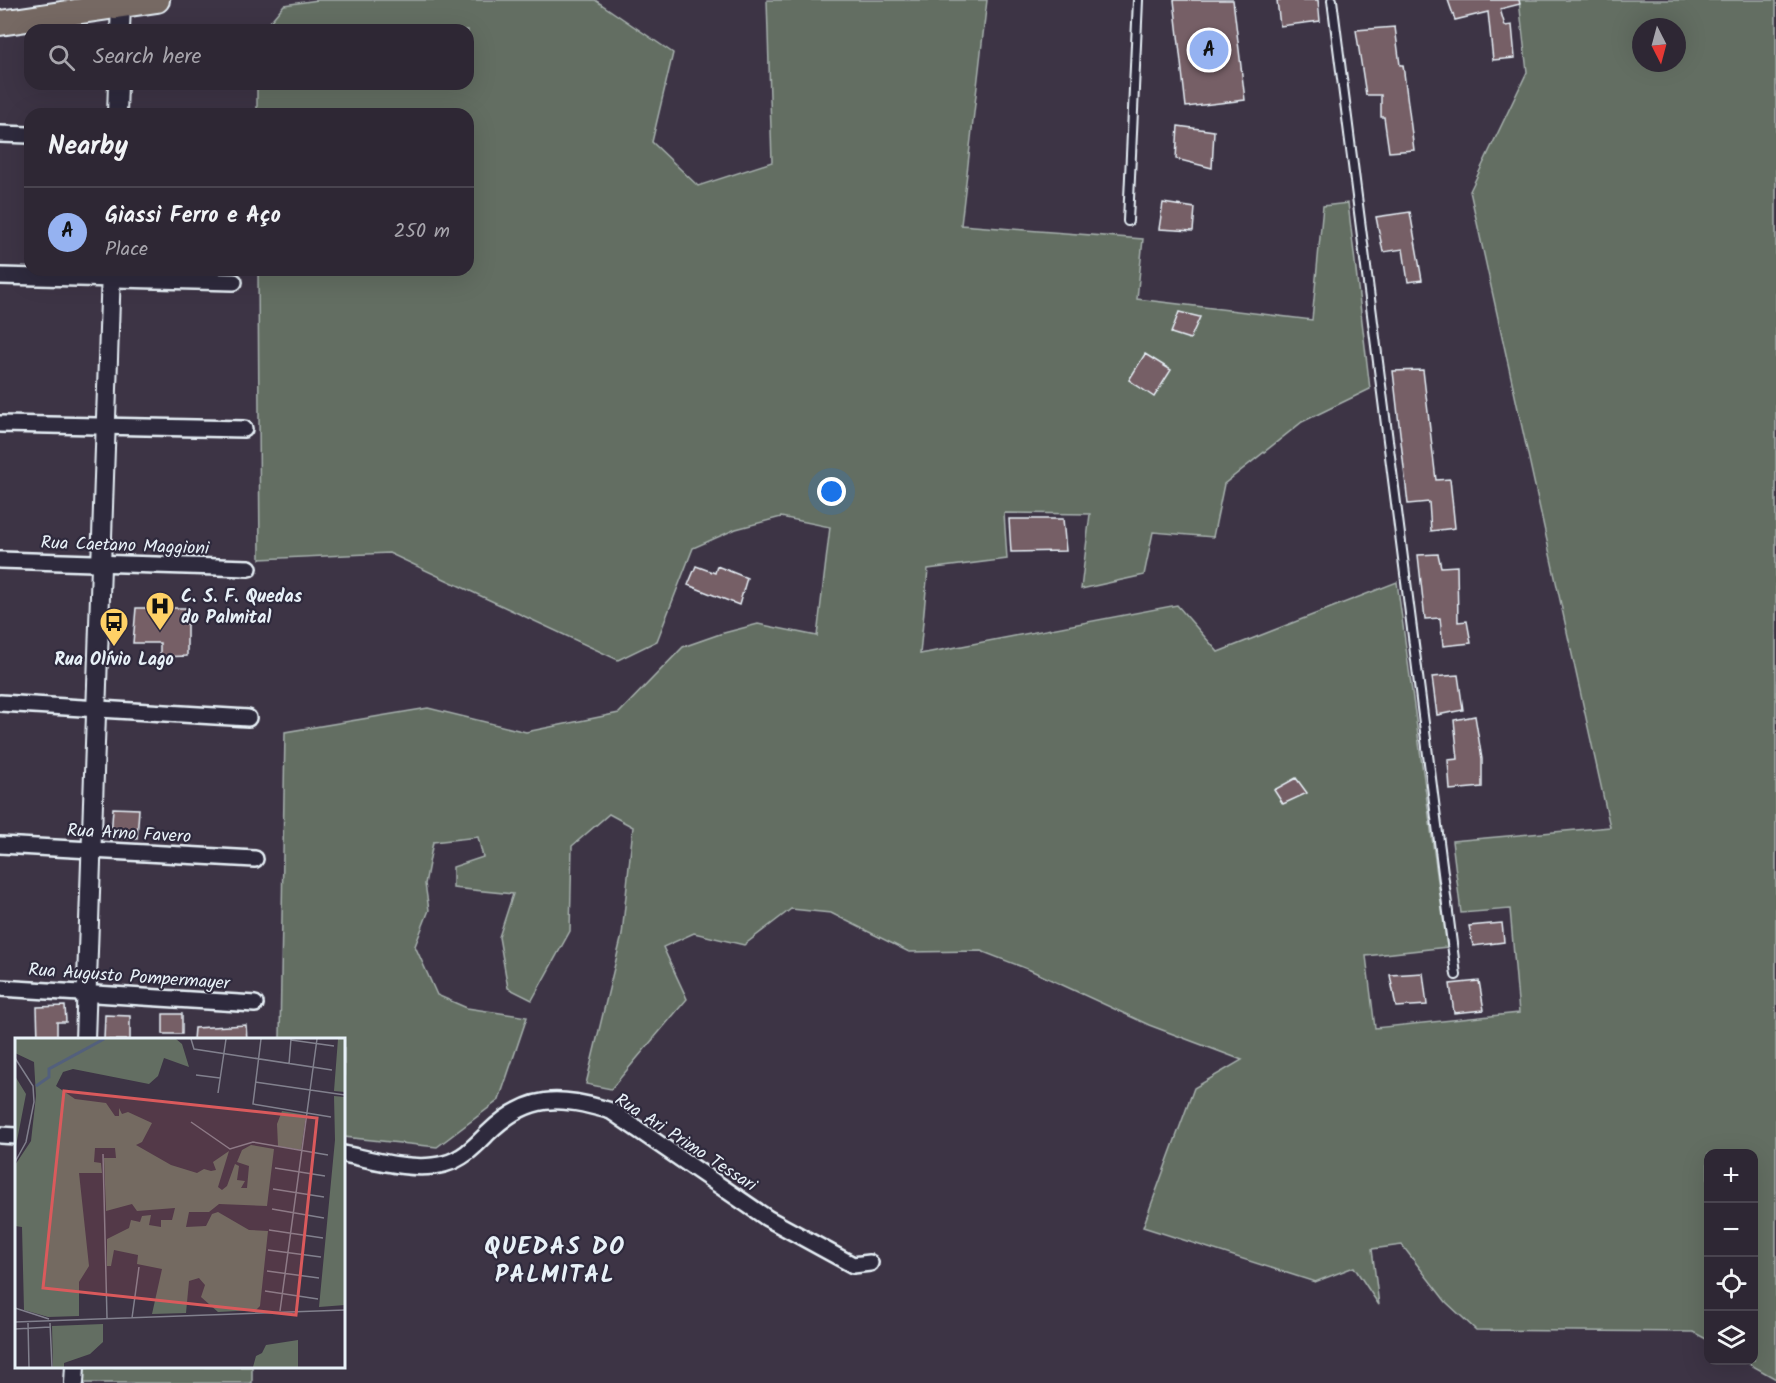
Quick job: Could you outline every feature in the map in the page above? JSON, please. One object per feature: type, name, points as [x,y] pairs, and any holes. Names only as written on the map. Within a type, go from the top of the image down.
[{"type":"highway","points":[[0,23],[157,0]]},
{"type":"street","points":[[120,24],[121,5]]},
{"type":"street","points":[[117,108],[118,90]]},
{"type":"street","points":[[0,134],[24,135]]},
{"type":"street","points":[[0,276],[24,276]]},
{"type":"street","points":[[85,1038],[111,276]]},
{"type":"street","points":[[142,276],[234,282]]},
{"type":"street","points":[[0,424],[244,429]]},
{"type":"street","name":"Rua Caetano Maggioni","points":[[0,561],[249,568]]},
{"type":"street","points":[[0,703],[248,718]]},
{"type":"street","name":"Rua Arno Favero","points":[[0,845],[255,859]]},
{"type":"street","name":"Rua Augusto Pompermayer","points":[[0,988],[255,1004]]},
{"type":"street","name":"Rua Ari Primo Tessari","points":[[345,1154],[424,1167],[444,1164],[463,1157],[499,1122],[523,1105],[553,1101],[582,1103],[611,1111],[766,1218],[853,1265],[870,1263]]},
{"type":"street","points":[[74,1383],[75,1368]]},
{"type":"lane","points":[[1128,221],[1138,0]]},
{"type":"lane","points":[[1332,0],[1456,975]]},
{"type":"green space","points":[[318,0],[595,0],[673,53],[652,142],[698,186],[772,162],[767,0],[987,0],[961,225],[1143,239],[1137,299],[1312,320],[1323,206],[1348,203],[1370,389],[1302,422],[1224,484],[1213,537],[1153,532],[1144,575],[1081,589],[1090,514],[1004,513],[1007,559],[928,569],[920,654],[1177,605],[1218,652],[1397,582],[1447,947],[1366,956],[1375,1028],[1519,1013],[1510,909],[1461,913],[1452,841],[1610,827],[1470,191],[1527,72],[1519,0],[1776,0],[1776,1379],[1751,1365],[1758,1365],[1758,1149],[1704,1149],[1704,1338],[1693,1332],[1476,1330],[1446,1302],[1402,1245],[1372,1249],[1379,1305],[1354,1267],[1315,1282],[1143,1227],[1194,1088],[1242,1060],[1149,1025],[1030,970],[981,951],[909,952],[831,913],[791,909],[744,945],[694,933],[663,947],[687,999],[611,1089],[586,1084],[622,935],[633,827],[609,814],[572,846],[570,931],[532,1000],[508,988],[499,937],[513,894],[453,888],[453,867],[483,857],[478,837],[433,842],[425,884],[429,910],[415,946],[437,995],[467,1008],[527,1017],[499,1100],[437,1147],[345,1137],[345,1038],[280,1038],[285,732],[428,708],[526,732],[619,713],[683,647],[758,624],[817,636],[830,527],[781,517],[736,529],[693,548],[657,641],[618,660],[389,553],[260,559],[258,276],[474,276],[474,108],[257,108],[257,90],[474,90],[474,24],[268,24],[284,5]]},
{"type":"green space","points":[[79,1368],[252,1368],[252,1383],[78,1383]]},
{"type":"building","points":[[1174,0],[1233,0],[1245,100],[1186,107]]},
{"type":"building","points":[[1277,0],[1318,0],[1320,21],[1280,26]]},
{"type":"building","points":[[1448,0],[1519,0],[1520,4],[1500,9],[1505,26],[1512,25],[1515,58],[1493,60],[1488,12],[1455,20]]},
{"type":"building","points":[[1395,27],[1400,65],[1403,65],[1414,150],[1389,152],[1384,117],[1381,117],[1381,95],[1366,95],[1356,30]]},
{"type":"building","points":[[1178,126],[1214,131],[1212,168],[1176,159]]},
{"type":"building","points":[[1163,203],[1195,208],[1193,231],[1159,229]]},
{"type":"building","points":[[1410,212],[1422,280],[1408,282],[1403,249],[1383,252],[1376,217]]},
{"type":"building","points":[[1179,312],[1200,317],[1190,339],[1171,333]]},
{"type":"building","points":[[1145,354],[1171,370],[1154,397],[1129,380]]},
{"type":"building","points":[[1423,370],[1436,480],[1450,479],[1455,528],[1431,531],[1429,502],[1408,504],[1393,371]]},
{"type":"building","points":[[1009,519],[1063,519],[1066,551],[1011,552]]},
{"type":"building","points":[[1438,554],[1441,567],[1457,566],[1458,622],[1467,621],[1471,643],[1443,646],[1440,618],[1425,619],[1418,555]]},
{"type":"building","points":[[696,566],[715,573],[717,566],[747,578],[739,605],[688,585]]},
{"type":"building","name":"C. S. F. Quedas do Palmital","points":[[136,608],[187,608],[187,656],[160,657],[160,643],[133,643]]},
{"type":"building","points":[[1458,675],[1463,710],[1437,715],[1432,677]]},
{"type":"building","points":[[1475,716],[1482,759],[1482,787],[1450,790],[1448,760],[1458,759],[1454,720]]},
{"type":"building","points":[[1296,778],[1307,793],[1283,804],[1274,790]]},
{"type":"building","points":[[113,808],[139,809],[137,839],[111,837]]},
{"type":"building","points":[[1502,923],[1504,942],[1473,946],[1469,926]]},
{"type":"building","points":[[1423,973],[1427,1005],[1396,1007],[1390,975]]},
{"type":"building","points":[[1479,981],[1484,1010],[1454,1013],[1450,984]]},
{"type":"building","points":[[65,1006],[66,1022],[57,1022],[57,1038],[38,1038],[37,1007]]},
{"type":"building","points":[[163,1014],[182,1014],[182,1034],[163,1034]]},
{"type":"building","points":[[105,1015],[130,1016],[130,1038],[104,1038]]},
{"type":"building","points":[[246,1025],[247,1038],[193,1038],[194,1028]]},
{"type":"place","name":"Giassi Ferro e Aço","points":[[1209,50]]},
{"type":"place","name":"C. S. F. Quedas do Palmital","points":[[160,632]]},
{"type":"place","name":"Rua Olívio Lago","points":[[114,648]]},
{"type":"district","name":"QUEDAS DO PALMITAL","points":[[555,1260]]}]
